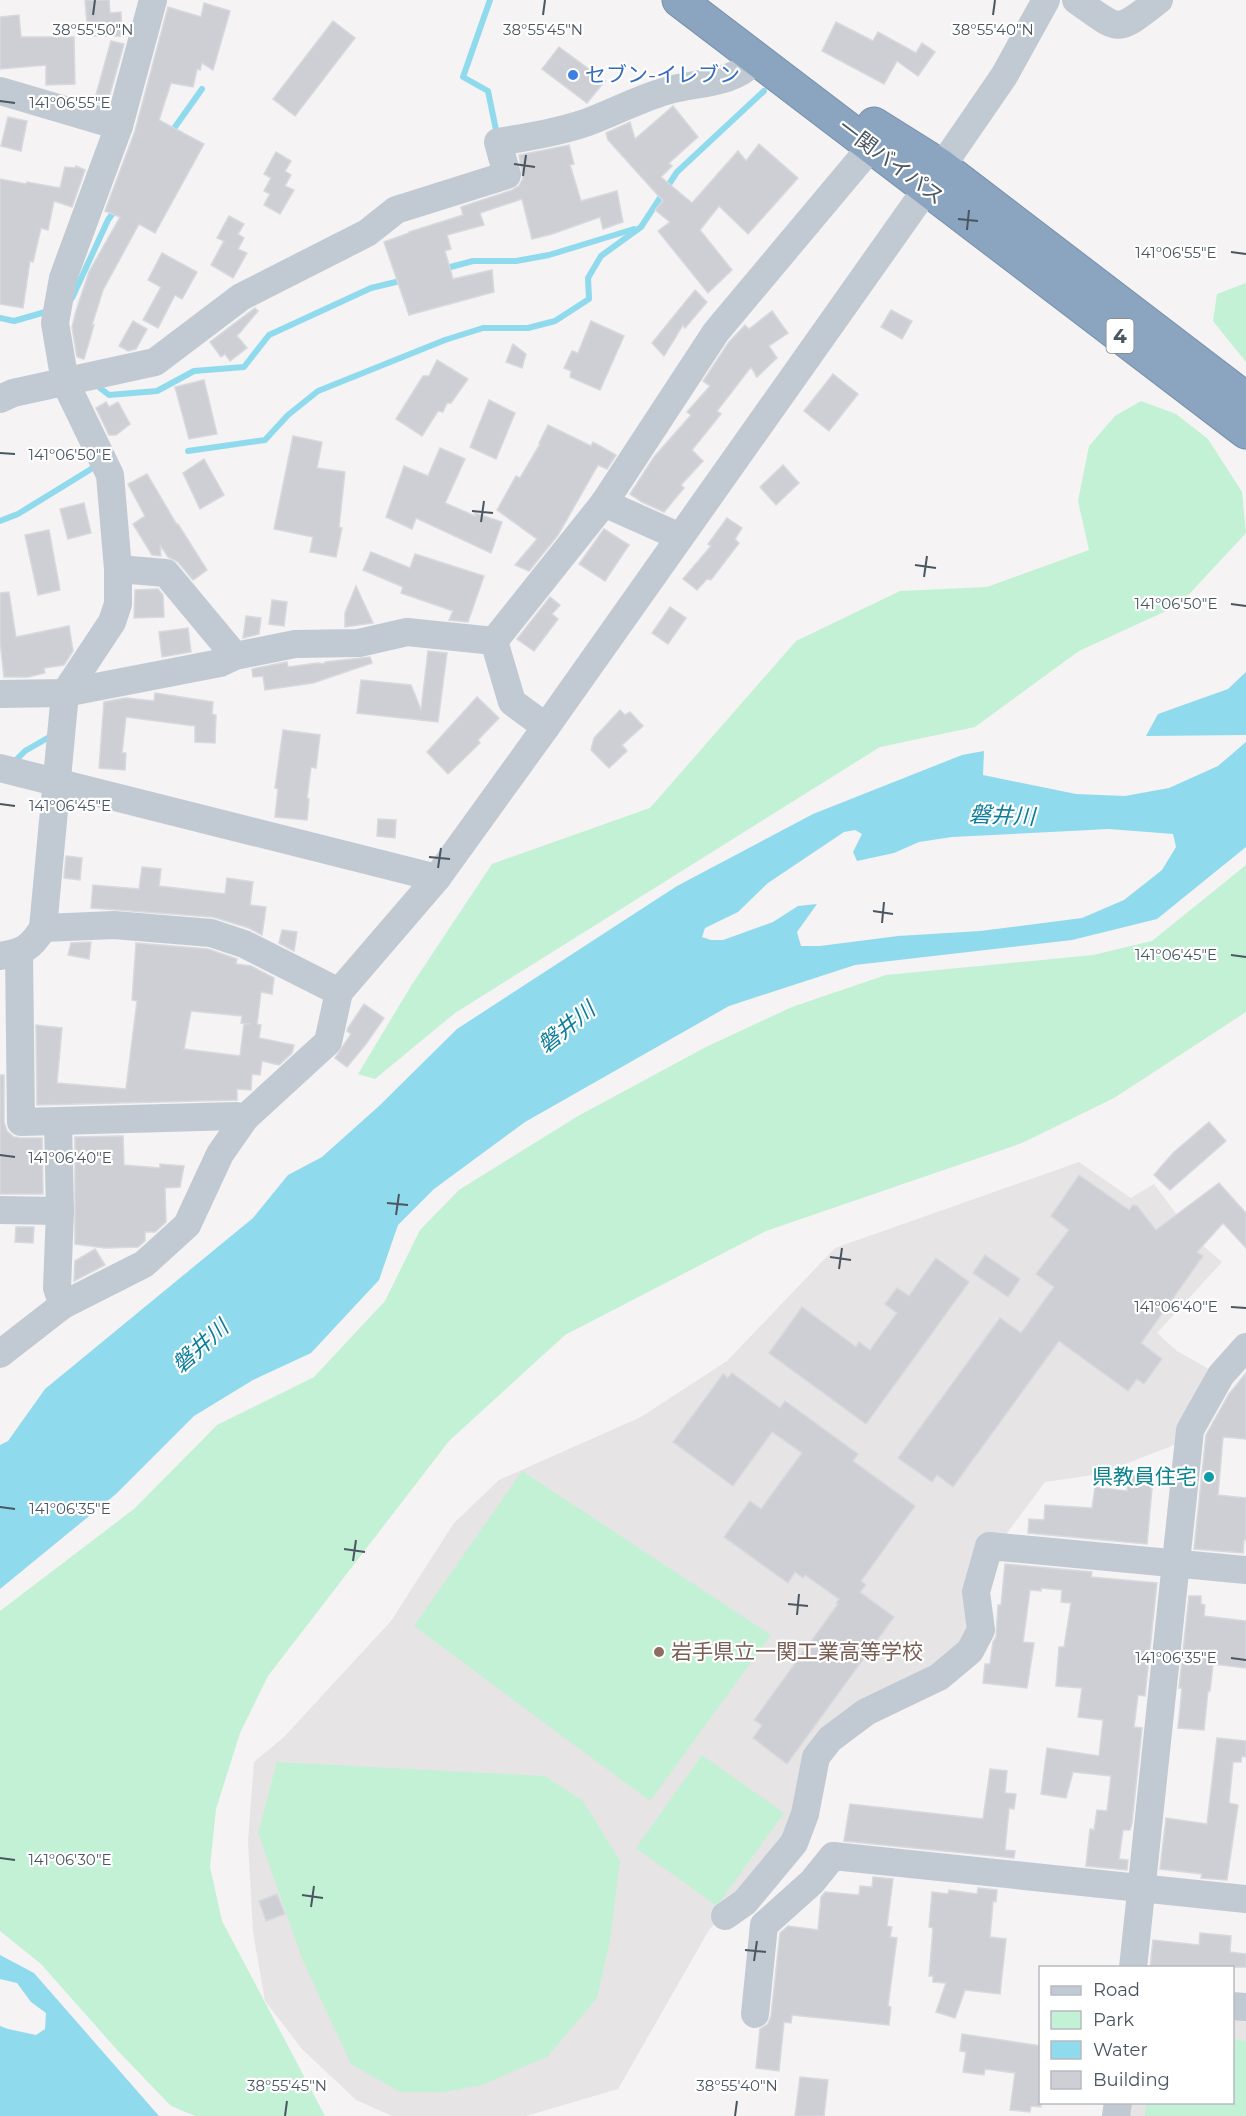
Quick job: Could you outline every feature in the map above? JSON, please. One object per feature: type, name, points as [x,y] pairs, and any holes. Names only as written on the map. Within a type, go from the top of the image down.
[{"type":"highway","name":"一関バイパス","points":[[679,0],[871,147],[934,177]]},
{"type":"highway","name":"一関バイパス","points":[[713,0],[879,128],[934,177],[1002,229],[1246,432]]},
{"type":"highway","name":"一関バイパス","points":[[1002,229],[1246,399]]},
{"type":"street","points":[[153,0],[119,126],[63,278],[55,323],[65,382],[110,475],[118,568],[118,604],[112,622],[65,693],[43,928],[35,942],[9,954],[21,1122],[237,1116],[245,1118]]},
{"type":"street","points":[[0,1353],[63,1305],[144,1264],[187,1225],[220,1154],[245,1118],[328,1042],[339,992],[436,878],[546,727],[1004,76],[1046,0]]},
{"type":"street","points":[[1076,0],[1112,26],[1128,24],[1159,0]]},
{"type":"street","points":[[0,399],[13,393],[155,362],[241,297],[367,233],[396,210],[507,175],[498,142],[542,134],[586,122],[666,91],[721,80],[747,70],[755,60]]},
{"type":"street","points":[[0,91],[119,126]]},
{"type":"street","points":[[494,641],[604,503],[716,332],[871,147]]},
{"type":"street","points":[[604,503],[680,537]]},
{"type":"street","points":[[118,568],[166,573],[235,656]]},
{"type":"street","points":[[0,694],[65,693],[220,663],[235,656],[295,644],[359,643],[407,632],[494,641]]},
{"type":"street","points":[[494,641],[512,702],[546,727]]},
{"type":"street","points":[[0,768],[436,878]]},
{"type":"street","points":[[43,928],[114,925],[211,933],[244,944],[339,992]]},
{"type":"street","points":[[57,1121],[60,1211],[57,1288],[63,1305]]},
{"type":"street","points":[[0,1210],[60,1211]]},
{"type":"street","points":[[1133,1966],[1190,1430],[1221,1375],[1246,1347]]},
{"type":"street","points":[[725,1916],[745,1902],[794,1844],[805,1814],[816,1757],[830,1739],[866,1712],[939,1677],[970,1651],[981,1630],[976,1592],[989,1546],[1246,1570]]},
{"type":"street","points":[[755,2014],[764,1925],[812,1882],[833,1856],[1246,1899]]},
{"type":"shaded area","name":"岩手県立一関工業高等学校","points":[[1079,1162],[1131,1198],[1154,1184],[1195,1239],[1222,1262],[1157,1333],[1177,1351],[1214,1372],[1179,1443],[1100,1474],[1045,1482],[1004,1537],[967,1638],[942,1666],[837,1723],[794,1819],[739,1899],[709,1930],[618,2089],[526,2116],[392,2116],[356,2100],[302,2049],[265,2001],[253,1932],[248,1841],[254,1762],[284,1737],[391,1621],[454,1523],[499,1480],[641,1417],[727,1361],[835,1248]]},
{"type":"shaded area","points":[[1234,2012],[1246,2014],[1246,2116],[1121,2116],[1123,2104],[1234,2104]]},
{"type":"green space","points":[[1246,283],[1246,362],[1213,321],[1217,294]]},
{"type":"green space","points":[[1141,401],[1176,414],[1208,439],[1242,492],[1246,533],[1179,605],[1079,651],[975,727],[880,747],[455,1013],[375,1079],[358,1074],[411,986],[492,864],[650,808],[796,641],[900,591],[987,587],[1089,550],[1078,501],[1089,446],[1115,416]]},
{"type":"green space","points":[[1246,865],[1246,1012],[1114,1098],[1022,1143],[766,1231],[565,1335],[449,1441],[268,1676],[240,1733],[216,1809],[210,1867],[222,1921],[325,2116],[195,2116],[171,2106],[119,2052],[41,1964],[0,1931],[0,1611],[134,1509],[217,1425],[314,1377],[385,1301],[420,1230],[459,1190],[578,1116],[706,1047],[792,1007],[886,975],[1093,955],[1152,941]]},
{"type":"green space","points":[[522,1471],[771,1635],[650,1801],[414,1626]]},
{"type":"green space","points":[[702,1755],[784,1813],[717,1906],[636,1848]]},
{"type":"green space","points":[[277,1762],[545,1776],[583,1801],[620,1861],[610,1940],[597,1998],[548,2056],[482,2085],[444,2092],[400,2092],[351,2064],[303,1961],[258,1833]]},
{"type":"green space","points":[[1234,2039],[1246,2041],[1246,2116],[1145,2116],[1146,2104],[1234,2104]]},
{"type":"water","points":[[1246,672],[1246,735],[1146,736],[1158,714],[1228,689]]},
{"type":"water","name":"磐井川","points":[[1246,742],[1246,847],[1157,919],[1072,940],[855,965],[729,1006],[525,1122],[434,1189],[398,1225],[379,1280],[311,1353],[253,1380],[194,1416],[116,1494],[0,1589],[0,1445],[8,1441],[45,1389],[253,1218],[288,1175],[322,1157],[379,1106],[457,1029],[677,886],[813,814],[962,755],[984,751],[983,775],[1076,794],[1125,796],[1169,788],[1218,766]],"holes":[[[1109,829],[1173,834],[1176,847],[1162,870],[1124,900],[1082,918],[980,931],[898,936],[820,946],[801,946],[797,932],[817,904],[798,906],[773,922],[723,940],[702,937],[705,928],[738,912],[768,883],[844,832],[855,830],[862,834],[853,852],[857,861],[894,853],[919,842],[952,837]]]},
{"type":"water","points":[[0,1955],[34,1973],[159,2116],[0,2116],[0,2026],[36,2035],[45,2029],[46,2013],[31,2002],[17,1983],[0,1979]]},
{"type":"building","points":[[85,0],[109,0],[110,13],[121,12],[122,36],[88,36]]},
{"type":"building","points":[[204,3],[230,11],[213,70],[202,63],[200,70],[197,69],[193,87],[171,83],[159,120],[204,144],[155,233],[139,224],[103,290],[84,359],[77,357],[72,327],[76,311],[89,272],[120,217],[105,211],[135,131],[168,7],[201,17]]},
{"type":"building","points":[[19,15],[21,37],[74,37],[75,84],[46,85],[46,65],[0,69],[0,17]]},
{"type":"building","points":[[333,21],[355,38],[295,116],[273,99]]},
{"type":"building","points":[[836,22],[873,41],[878,32],[916,53],[922,43],[935,52],[918,76],[897,61],[884,84],[822,51]]},
{"type":"building","points":[[111,41],[124,44],[107,105],[94,102]]},
{"type":"building","name":"セブン-イレブン","points":[[559,47],[605,81],[587,103],[542,69]]},
{"type":"building","points":[[673,106],[698,137],[669,163],[672,166],[661,177],[692,203],[738,151],[746,161],[759,144],[798,178],[748,234],[719,206],[700,230],[732,270],[708,293],[658,231],[670,222],[655,210],[663,201],[608,140],[606,133],[630,122],[635,139]]},
{"type":"building","points":[[8,117],[27,121],[21,151],[1,146]]},
{"type":"building","points":[[569,145],[574,164],[570,165],[581,201],[617,191],[623,222],[603,229],[600,217],[532,239],[522,199],[480,213],[484,225],[447,235],[451,249],[445,251],[453,279],[492,270],[494,292],[409,315],[384,242],[463,215],[461,207],[519,186],[523,178],[519,155]]},
{"type":"building","points":[[276,152],[291,161],[285,171],[291,175],[285,186],[294,190],[280,214],[264,205],[270,194],[264,191],[271,178],[264,174]]},
{"type":"building","points":[[76,166],[85,170],[72,207],[54,201],[48,230],[41,228],[33,262],[30,261],[23,308],[0,304],[0,179],[60,188],[65,167],[75,168]]},
{"type":"building","points":[[229,216],[244,224],[238,234],[244,238],[238,249],[247,253],[233,278],[211,265],[224,241],[217,238]]},
{"type":"building","points":[[162,253],[197,272],[182,299],[175,295],[158,328],[143,320],[161,287],[148,280]]},
{"type":"building","points":[[695,290],[707,302],[685,328],[683,325],[664,356],[652,343]]},
{"type":"building","points":[[255,308],[258,311],[237,336],[247,348],[230,361],[225,354],[221,357],[210,342]]},
{"type":"building","points":[[891,310],[912,321],[902,339],[881,327]]},
{"type":"building","points":[[772,311],[788,333],[769,346],[777,358],[757,377],[751,367],[717,411],[721,414],[692,450],[703,461],[681,485],[684,488],[664,512],[630,494],[654,457],[691,415],[687,412],[710,386],[703,381],[729,342],[745,325],[749,329]]},
{"type":"building","points":[[133,321],[147,329],[136,349],[128,351],[119,346]]},
{"type":"building","points":[[591,321],[624,336],[600,390],[570,377],[571,371],[564,368],[572,351],[578,353]]},
{"type":"building","points":[[513,344],[526,354],[522,368],[506,362]]},
{"type":"building","points":[[437,360],[468,379],[451,403],[447,403],[443,412],[438,411],[422,436],[396,419],[423,376],[429,376]]},
{"type":"building","points":[[833,374],[858,394],[829,431],[804,411]]},
{"type":"building","points":[[204,380],[217,434],[189,439],[175,387]]},
{"type":"building","points":[[489,400],[515,413],[496,459],[470,447]]},
{"type":"building","points":[[106,402],[109,407],[118,402],[130,424],[116,435],[109,435],[96,408]]},
{"type":"building","points":[[548,425],[591,446],[593,442],[616,455],[607,469],[598,465],[558,535],[529,571],[515,565],[537,539],[497,510],[516,476],[520,478],[540,444]]},
{"type":"building","points":[[293,436],[322,442],[317,468],[345,472],[339,527],[342,528],[336,557],[310,552],[313,537],[274,529]]},
{"type":"building","points":[[440,448],[465,459],[445,503],[475,516],[475,513],[502,522],[491,553],[416,518],[412,529],[386,517],[404,466],[428,476]]},
{"type":"building","points":[[204,459],[224,495],[200,509],[183,473]]},
{"type":"building","points":[[783,465],[799,483],[776,505],[760,487]]},
{"type":"building","points":[[147,474],[207,570],[193,580],[178,562],[168,557],[160,545],[161,556],[152,555],[133,524],[145,516],[128,484]]},
{"type":"building","points":[[84,503],[91,533],[68,539],[60,509]]},
{"type":"building","points":[[727,518],[742,528],[735,539],[739,543],[711,580],[707,579],[697,590],[683,579],[711,546],[708,544]]},
{"type":"building","points":[[604,529],[629,545],[605,581],[579,564]]},
{"type":"building","points":[[49,530],[60,590],[38,595],[25,535]]},
{"type":"building","points":[[371,552],[410,568],[415,554],[484,576],[468,622],[449,620],[453,611],[401,593],[403,587],[363,570]]},
{"type":"building","points":[[356,586],[373,623],[345,627],[345,613]]},
{"type":"building","points":[[158,589],[163,595],[164,617],[134,618],[135,590]]},
{"type":"building","points":[[9,592],[16,637],[69,626],[73,651],[64,665],[44,668],[45,673],[28,677],[4,677],[0,641],[0,593]]},
{"type":"building","points":[[550,597],[560,605],[552,614],[558,619],[534,651],[517,639]]},
{"type":"building","points":[[272,600],[287,602],[284,626],[269,624]]},
{"type":"building","points":[[670,607],[686,618],[668,644],[652,633]]},
{"type":"building","points":[[246,616],[261,618],[259,634],[243,638]]},
{"type":"building","points":[[188,628],[191,652],[162,657],[159,632]]},
{"type":"building","points":[[428,651],[447,653],[438,722],[357,713],[361,680],[411,685],[421,710]]},
{"type":"building","points":[[370,657],[372,663],[313,683],[265,690],[263,676],[253,677],[252,669],[287,662],[288,667]]},
{"type":"building","points":[[155,693],[213,702],[212,714],[216,715],[215,743],[195,742],[195,726],[126,717],[122,753],[126,753],[125,770],[99,768],[104,702],[126,698],[154,701]]},
{"type":"building","points":[[477,697],[499,718],[478,740],[480,743],[448,774],[427,752]]},
{"type":"building","points":[[620,710],[625,715],[630,712],[643,726],[622,745],[627,751],[609,768],[591,750],[594,738]]},
{"type":"building","points":[[283,730],[320,735],[316,768],[311,767],[307,820],[275,817],[278,789],[275,788]]},
{"type":"building","points":[[378,819],[396,820],[395,838],[377,836]]},
{"type":"building","points":[[66,856],[82,858],[80,880],[64,878]]},
{"type":"building","points":[[142,867],[161,869],[159,886],[225,894],[227,878],[253,882],[250,905],[266,907],[262,935],[249,928],[213,917],[91,908],[93,885],[139,889]]},
{"type":"building","points":[[282,930],[297,932],[294,951],[279,943]]},
{"type":"building","points":[[91,942],[89,959],[68,955],[71,943]]},
{"type":"building","points":[[136,943],[208,949],[237,959],[236,964],[251,966],[274,978],[272,994],[261,992],[257,1024],[261,1025],[259,1038],[294,1045],[292,1053],[279,1065],[262,1061],[260,1075],[252,1074],[251,1090],[237,1089],[237,1100],[37,1105],[36,1025],[62,1028],[57,1083],[126,1089],[137,1001],[132,1000]],"holes":[[[191,1011],[242,1016],[241,1023],[250,1024],[244,1024],[240,1056],[184,1049]]]},
{"type":"building","points":[[364,1004],[384,1018],[347,1067],[335,1058],[351,1034],[347,1031],[348,1028]]},
{"type":"building","points":[[0,1075],[4,1075],[4,1122],[7,1131],[14,1137],[42,1138],[43,1194],[0,1194]]},
{"type":"building","points":[[1209,1122],[1226,1141],[1170,1190],[1154,1175],[1173,1153]]},
{"type":"building","points":[[123,1136],[124,1165],[160,1168],[160,1164],[184,1166],[180,1187],[165,1188],[166,1222],[155,1232],[145,1232],[145,1241],[138,1247],[105,1248],[75,1244],[75,1137]]},
{"type":"building","points":[[1079,1175],[1129,1210],[1133,1205],[1137,1206],[1156,1230],[1219,1183],[1246,1213],[1246,1248],[1223,1223],[1197,1252],[1203,1256],[1141,1343],[1162,1359],[1144,1384],[1137,1379],[1128,1391],[1059,1341],[953,1487],[937,1475],[932,1482],[898,1458],[1000,1318],[1021,1333],[1054,1287],[1036,1274],[1069,1230],[1051,1216]]},
{"type":"building","points":[[16,1227],[34,1227],[33,1243],[15,1242]]},
{"type":"building","points":[[95,1249],[105,1265],[74,1281],[75,1261]]},
{"type":"building","points":[[985,1255],[1020,1279],[1008,1297],[973,1273]]},
{"type":"building","points":[[936,1258],[969,1282],[866,1424],[769,1353],[802,1307],[856,1347],[859,1342],[870,1350],[897,1313],[885,1304],[897,1288],[909,1296]]},
{"type":"building","points":[[732,1373],[780,1408],[785,1401],[858,1454],[853,1461],[915,1506],[861,1581],[866,1585],[860,1592],[894,1617],[787,1764],[753,1738],[762,1725],[754,1720],[838,1604],[836,1603],[839,1599],[805,1575],[803,1578],[795,1572],[788,1583],[724,1537],[750,1501],[761,1509],[802,1453],[772,1432],[733,1486],[673,1442],[723,1374],[728,1378]]},
{"type":"building","points":[[1246,1373],[1246,1439],[1223,1437],[1218,1495],[1246,1498],[1246,1540],[1244,1540],[1243,1553],[1194,1549],[1206,1435],[1229,1394]]},
{"type":"building","points":[[1129,1475],[1153,1477],[1147,1544],[1028,1533],[1029,1519],[1044,1520],[1045,1505],[1092,1508],[1095,1487],[1127,1491]]},
{"type":"building","points":[[1005,1564],[1092,1572],[1091,1577],[1157,1583],[1145,1696],[1138,1695],[1134,1727],[1142,1728],[1132,1823],[1130,1830],[1123,1830],[1119,1859],[1128,1860],[1127,1870],[1086,1866],[1090,1829],[1094,1830],[1097,1810],[1107,1811],[1111,1776],[1073,1772],[1066,1798],[1041,1794],[1047,1748],[1099,1756],[1103,1720],[1078,1717],[1082,1688],[1056,1686],[1059,1647],[1064,1647],[1071,1603],[1061,1602],[1062,1590],[1041,1588],[1041,1591],[1030,1590],[1023,1642],[1034,1643],[1027,1688],[983,1683],[985,1664],[990,1664],[993,1642],[996,1637],[998,1605],[1001,1605]]},
{"type":"building","points":[[1189,1596],[1201,1596],[1201,1604],[1205,1605],[1204,1616],[1246,1621],[1246,1668],[1213,1664],[1204,1730],[1178,1728],[1182,1688],[1179,1688]]},
{"type":"building","points":[[1217,1738],[1246,1741],[1246,1757],[1242,1756],[1241,1762],[1233,1762],[1229,1803],[1238,1805],[1227,1880],[1201,1878],[1202,1874],[1160,1869],[1166,1818],[1207,1824]]},
{"type":"building","points":[[990,1769],[1007,1771],[1005,1793],[1016,1794],[1014,1809],[1009,1808],[1005,1850],[1015,1851],[1014,1858],[844,1841],[850,1804],[983,1819]]},
{"type":"building","points":[[873,1877],[893,1879],[887,1926],[892,1927],[890,1937],[897,1938],[888,2006],[891,2007],[889,2025],[792,2015],[791,2023],[784,2022],[779,2071],[756,2068],[760,2029],[768,2024],[771,2016],[780,1933],[788,1926],[818,1930],[821,1897],[825,1892],[859,1895],[860,1886],[872,1887]]},
{"type":"building","points":[[978,1888],[997,1890],[996,1902],[993,1901],[990,1937],[1006,1939],[1000,1994],[965,1990],[955,2018],[936,2012],[946,1983],[933,1982],[933,1976],[929,1976],[933,1928],[929,1927],[932,1892],[948,1894],[949,1890],[977,1894]]},
{"type":"building","points":[[277,1894],[285,1914],[266,1921],[259,1901]]},
{"type":"building","points":[[1200,1933],[1231,1936],[1230,1952],[1246,1954],[1246,1967],[1150,1966],[1153,1940],[1199,1945]]},
{"type":"building","points":[[962,2034],[1039,2046],[1039,2104],[1041,2107],[1031,2106],[1030,2112],[1010,2110],[1015,2073],[985,2069],[984,2075],[963,2072],[966,2052],[960,2051]]},
{"type":"building","points":[[800,2077],[828,2080],[824,2116],[795,2116]]},
{"type":"waterway","points":[[490,0],[463,77],[488,91],[496,130]]},
{"type":"waterway","points":[[170,134],[202,89]]},
{"type":"waterway","points":[[188,451],[265,440],[288,415],[318,391],[445,340],[483,328],[528,328],[555,321],[589,299],[588,278],[601,256],[641,227],[677,172],[764,91]]},
{"type":"waterway","points":[[72,298],[108,220],[117,207]]},
{"type":"waterway","points":[[443,269],[473,261],[516,261],[549,255],[634,229]]},
{"type":"waterway","points":[[100,388],[109,395],[157,391],[194,371],[244,367],[269,335],[371,288],[404,280]]},
{"type":"waterway","points":[[0,318],[14,321],[49,311]]},
{"type":"waterway","points":[[0,521],[18,514],[96,466]]},
{"type":"waterway","points":[[14,762],[25,751],[51,736]]},
{"type":"place","name":"セブン-イレブン","points":[[573,75]]},
{"type":"place","name":"県教員住宅","points":[[1209,1477]]},
{"type":"place","name":"岩手県立一関工業高等学校","points":[[659,1652]]}]
